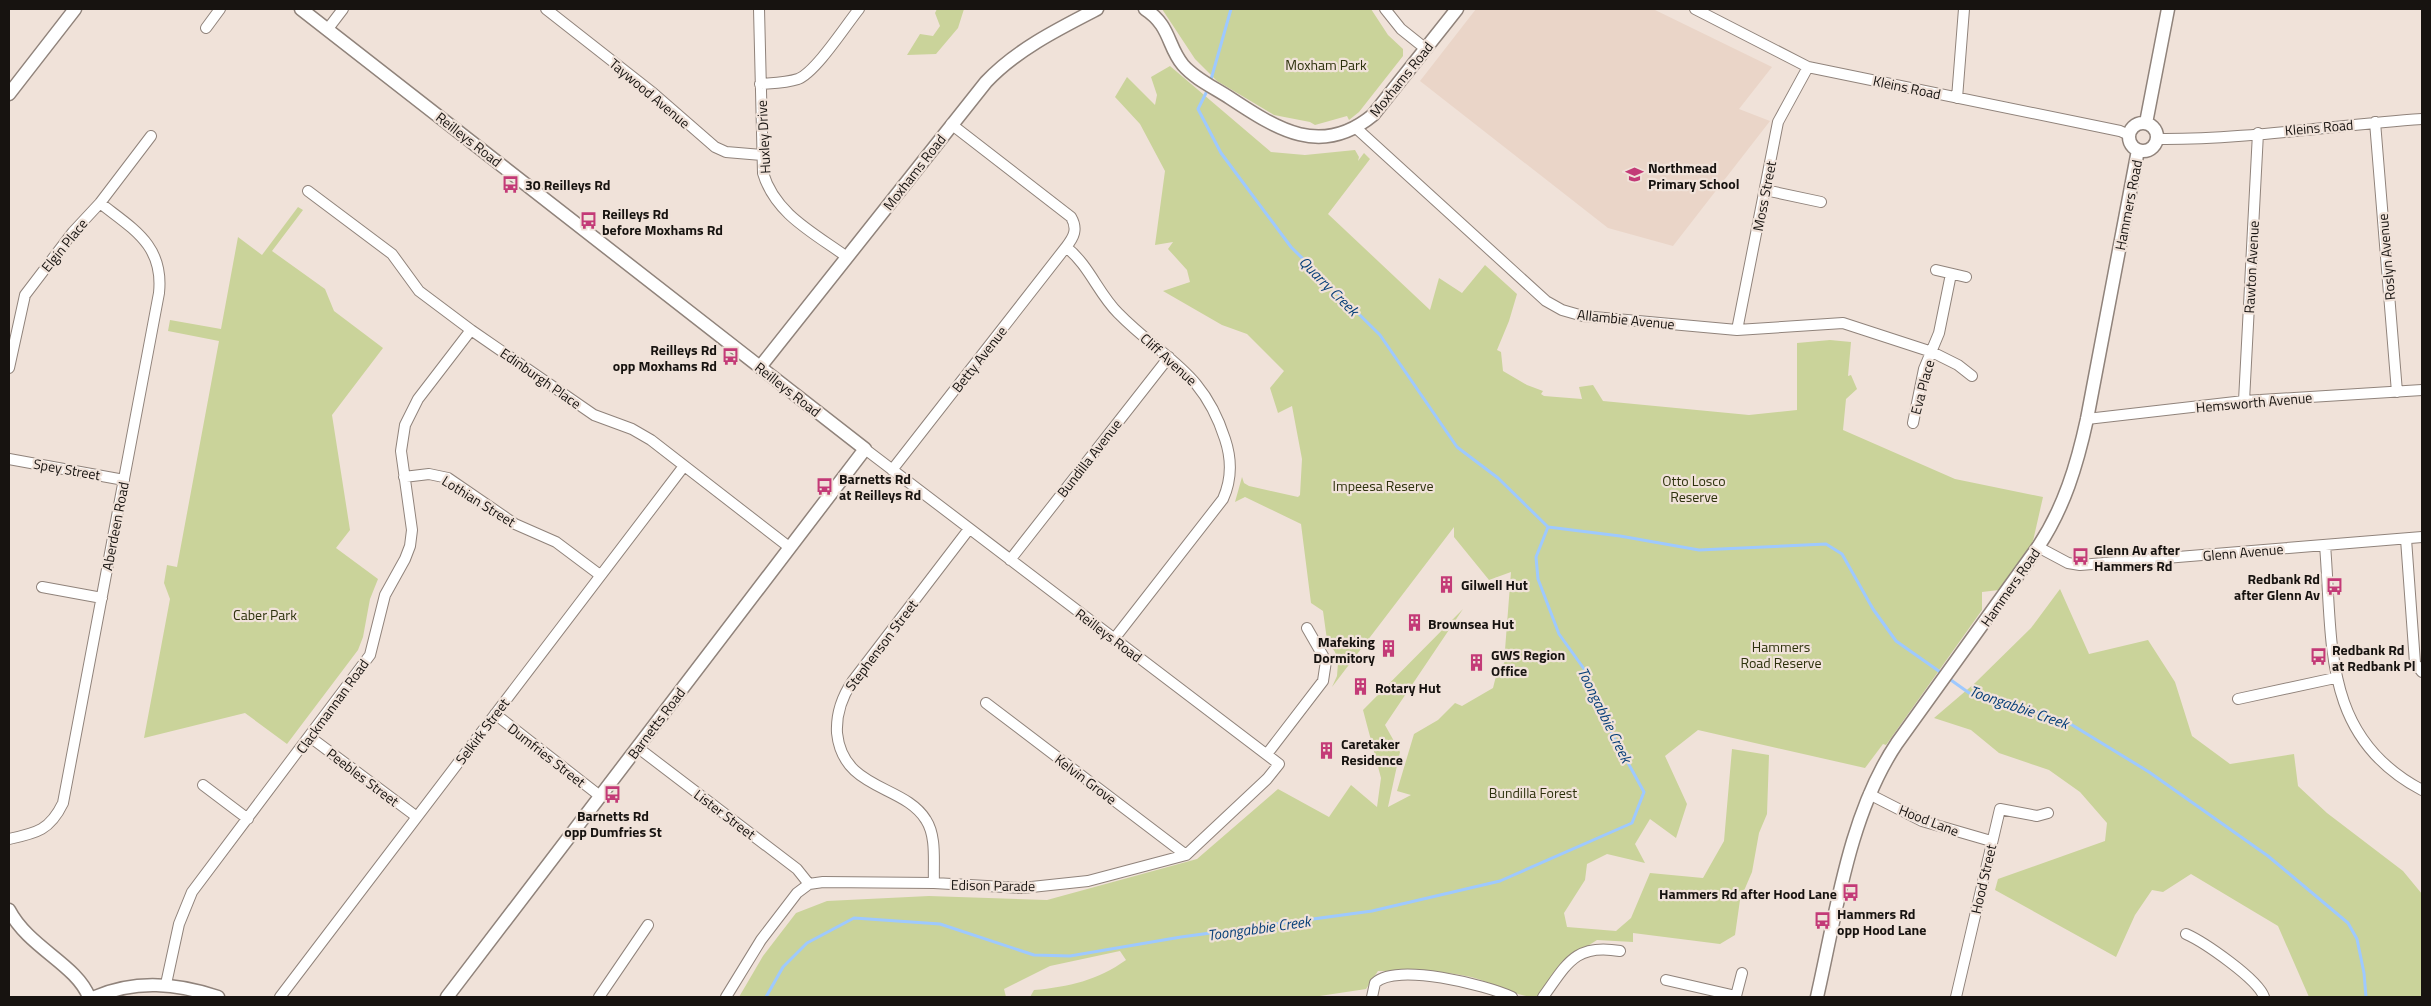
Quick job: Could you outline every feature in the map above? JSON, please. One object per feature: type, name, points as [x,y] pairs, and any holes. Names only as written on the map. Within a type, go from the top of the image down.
[{"type":"street","points":[[9,94],[75,9]]},
{"type":"street","points":[[206,28],[220,9]]},
{"type":"street","name":"Reilleys Road","points":[[301,9],[892,470],[1279,764]]},
{"type":"street","points":[[327,30],[343,9]]},
{"type":"street","name":"Taywood Avenue","points":[[546,9],[653,93],[715,147],[726,152],[762,155]]},
{"type":"street","name":"Huxley Drive","points":[[759,9],[762,155],[763,174],[766,185],[781,208],[847,257]]},
{"type":"street","points":[[760,84],[787,82],[801,78],[812,69],[859,9]]},
{"type":"street","name":"Moxhams Road","points":[[760,367],[979,89],[1002,66],[1023,51],[1097,9]]},
{"type":"street","name":"Moxhams Road","points":[[1145,9],[1163,26],[1180,61],[1193,74],[1270,123],[1303,136],[1328,136],[1355,127],[1378,110],[1457,9]]},
{"type":"street","points":[[1385,9],[1401,29],[1426,49]]},
{"type":"street","name":"Kleins Road","points":[[1695,9],[1808,67],[2120,131],[2129,135]]},
{"type":"street","points":[[1957,98],[1964,9]]},
{"type":"street","points":[[2146,123],[2168,9]]},
{"type":"street","name":"Moss Street","points":[[1737,330],[1778,122],[1808,67]]},
{"type":"street","name":"Kleins Road","points":[[2157,139],[2205,140],[2258,133],[2422,119]]},
{"type":"street","name":"Roslyn Avenue","points":[[2375,122],[2397,392]]},
{"type":"street","points":[[2146,123],[2153,127],[2157,139],[2150,149],[2138,150],[2130,142],[2129,135],[2137,124],[2146,123]]},
{"type":"street","points":[[951,124],[1071,217],[1075,226],[1066,247]]},
{"type":"street","name":"Allambie Avenue","points":[[1355,127],[1546,301],[1562,310],[1583,316],[1737,330],[1844,323],[1932,352],[1958,365],[1972,376]]},
{"type":"street","name":"Rawton Avenue","points":[[2244,401],[2258,133]]},
{"type":"street","name":"Elgin Place","points":[[9,368],[25,295],[73,232],[100,203],[151,136]]},
{"type":"street","name":"Hammers Road","points":[[1817,997],[1852,847],[1868,794],[1883,764],[2038,547],[2055,520],[2066,494],[2080,450],[2138,150]]},
{"type":"street","points":[[1765,190],[1821,202]]},
{"type":"street","name":"Edinburgh Place","points":[[308,191],[392,254],[419,291],[471,330],[594,415],[644,436],[789,547]]},
{"type":"street","name":"Aberdeen Road","points":[[9,838],[38,832],[45,828],[52,822],[63,803],[159,293],[160,275],[155,255],[142,238],[100,203]]},
{"type":"street","name":"Cliff Avenue","points":[[1066,247],[1081,261],[1118,313],[1198,385],[1215,411],[1230,455],[1230,482],[1217,507],[1114,639]]},
{"type":"street","name":"Betty Avenue","points":[[892,470],[1066,247]]},
{"type":"street","points":[[1936,270],[1966,277]]},
{"type":"street","name":"Eva Place","points":[[1913,423],[1924,370],[1939,333],[1951,274]]},
{"type":"street","name":"Clackmannan Road","points":[[166,984],[179,924],[188,900],[370,655],[385,595],[408,553],[412,530],[404,477],[402,443],[410,412],[471,330]]},
{"type":"street","name":"Bundilla Avenue","points":[[1010,560],[1169,357]]},
{"type":"street","name":"Hemsworth Avenue","points":[[2086,419],[2244,401],[2422,390]]},
{"type":"street","name":"Barnetts Road","points":[[447,997],[865,449]]},
{"type":"street","name":"Spey Street","points":[[9,459],[124,480]]},
{"type":"street","name":"Selkirk Street","points":[[280,997],[684,466]]},
{"type":"street","name":"Lothian Street","points":[[404,477],[430,474],[448,478],[512,522],[556,542],[600,574]]},
{"type":"street","name":"Stephenson Street","points":[[934,883],[933,846],[927,821],[917,810],[870,782],[853,768],[840,746],[838,719],[843,697],[852,682],[969,529]]},
{"type":"street","name":"Glenn Avenue","points":[[2038,547],[2068,563],[2080,565],[2422,537]]},
{"type":"street","points":[[2406,539],[2415,663],[2422,672]]},
{"type":"street","points":[[2325,545],[2336,678],[2348,715],[2365,742],[2390,768],[2422,790]]},
{"type":"street","points":[[42,587],[102,598]]},
{"type":"street","points":[[1267,754],[1322,681],[1326,661],[1307,628]]},
{"type":"street","points":[[2238,699],[2336,678]]},
{"type":"street","name":"Kelvin Grove","points":[[986,703],[1186,855]]},
{"type":"street","name":"Dumfries Street","points":[[495,714],[600,796]]},
{"type":"street","name":"Peebles Street","points":[[310,737],[417,817]]},
{"type":"street","name":"Lister Street","points":[[637,748],[797,869],[809,884]]},
{"type":"street","name":"Edison Parade","points":[[809,884],[823,882],[934,883],[1022,888],[1088,881],[1186,855],[1267,779],[1279,764]]},
{"type":"street","points":[[203,784],[248,819]]},
{"type":"street","name":"Hood Lane","points":[[1868,794],[1922,821],[1991,841]]},
{"type":"street","name":"Hood Street","points":[[1956,997],[2000,809],[2037,816],[2048,813]]},
{"type":"street","points":[[726,997],[761,940],[797,893],[809,884]]},
{"type":"street","points":[[9,910],[22,930],[34,942],[82,982],[89,997]]},
{"type":"street","points":[[599,997],[648,925]]},
{"type":"street","points":[[2186,934],[2202,941],[2260,988],[2264,997]]},
{"type":"street","points":[[1543,997],[1561,972],[1576,956],[1596,948],[1620,951]]},
{"type":"street","points":[[1666,980],[1736,997],[1742,973]]},
{"type":"street","points":[[1372,997],[1375,983],[1384,976],[1439,977],[1470,983],[1512,997]]},
{"type":"street","points":[[95,997],[122,989],[166,984],[181,986],[218,997]]},
{"type":"shaded area","name":"Northmead Primary School","points":[[1476,9],[1653,9],[1772,67],[1739,109],[1770,121],[1673,246],[1608,228],[1420,81]]},
{"type":"green space","points":[[937,9],[964,9],[958,28],[936,54],[907,55],[920,34],[933,36],[940,26],[935,13]]},
{"type":"green space","name":"Moxham Park","points":[[1162,9],[1371,9],[1388,35],[1403,49],[1403,56],[1359,112],[1349,120],[1347,116],[1315,125],[1310,122],[1274,115],[1217,81],[1195,59]]},
{"type":"green space","points":[[1170,66],[1271,152],[1305,155],[1355,150],[1359,157],[1358,161],[1364,153],[1370,159],[1328,214],[1430,310],[1439,278],[1462,293],[1485,265],[1517,294],[1509,321],[1497,350],[1501,352],[1503,371],[1527,385],[1543,391],[1541,394],[1544,396],[1582,399],[1579,387],[1593,385],[1603,401],[1749,415],[1797,410],[1797,343],[1830,340],[1851,342],[1848,376],[1851,375],[1857,389],[1846,399],[1843,430],[1955,479],[2043,497],[2033,541],[2014,575],[1999,590],[1982,592],[1982,610],[1886,745],[1883,744],[1865,768],[1698,730],[1665,756],[1687,804],[1676,838],[1650,819],[1635,844],[1645,863],[1607,854],[1587,864],[1585,880],[1564,913],[1567,927],[1616,931],[1631,918],[1650,873],[1703,878],[1724,841],[1732,749],[1769,755],[1767,814],[1759,833],[1752,872],[1740,900],[1735,935],[1720,944],[1633,933],[1633,942],[1597,940],[1564,961],[1538,997],[1521,995],[1471,977],[1460,975],[1437,972],[1378,971],[1366,989],[1313,997],[1030,997],[1034,990],[1059,987],[1105,973],[1126,960],[1120,951],[1050,966],[1004,989],[1006,997],[739,997],[763,956],[796,913],[827,901],[929,896],[1047,900],[1197,859],[1278,789],[1329,817],[1351,785],[1377,807],[1381,778],[1363,710],[1463,609],[1385,725],[1400,752],[1388,807],[1411,795],[1397,791],[1414,734],[1438,720],[1455,703],[1462,706],[1493,688],[1496,676],[1504,663],[1511,572],[1489,580],[1454,537],[1454,527],[1332,687],[1337,676],[1338,663],[1335,652],[1327,640],[1323,611],[1311,603],[1301,524],[1245,497],[1235,502],[1242,477],[1244,483],[1249,486],[1298,497],[1300,495],[1302,459],[1292,406],[1278,413],[1270,388],[1284,371],[1247,334],[1222,325],[1163,291],[1190,282],[1187,270],[1168,249],[1173,242],[1155,245],[1165,171],[1140,124],[1115,97],[1127,77],[1155,105],[1157,95],[1151,77]]},
{"type":"green space","name":"Caber Park","points":[[298,207],[303,210],[272,251],[325,289],[334,311],[383,348],[332,415],[350,530],[336,548],[378,579],[370,599],[363,637],[358,650],[287,744],[245,713],[144,738],[170,599],[164,583],[167,565],[177,567],[219,341],[168,331],[170,320],[221,329],[238,237],[262,255]]},
{"type":"green space","points":[[2060,589],[2089,654],[2148,640],[2175,682],[2192,736],[2230,764],[2294,754],[2298,786],[2327,813],[2403,871],[2422,894],[2422,997],[2309,997],[2278,926],[2191,874],[2163,892],[2152,890],[2135,915],[2116,957],[1995,890],[1998,879],[2105,841],[2107,823],[2080,792],[2049,770],[1999,753],[1971,730],[1934,718],[1975,683],[2031,628]]},
{"type":"waterway","name":"Quarry Creek","points":[[1210,83],[1231,9]]},
{"type":"waterway","name":"Quarry Creek","points":[[1208,89],[1198,109],[1221,153],[1291,247],[1380,335],[1457,447],[1498,478],[1548,527]]},
{"type":"waterway","name":"Toongabbie Creek","points":[[1548,527],[1620,536],[1699,550],[1826,544],[1842,554],[1873,609],[1896,641],[1943,674]]},
{"type":"waterway","name":"Toongabbie Creek","points":[[766,997],[783,967],[807,943],[854,918],[940,924],[1034,955],[1070,956],[1181,937],[1372,911],[1500,881],[1632,823],[1644,792],[1605,721],[1587,673],[1559,634],[1538,579],[1536,557],[1548,527]]},
{"type":"waterway","name":"Toongabbie Creek","points":[[1948,678],[1972,695],[2064,720],[2149,772],[2268,856],[2348,923],[2357,939],[2364,973],[2366,997]]},
{"type":"place","name":"Northmead Primary School","points":[[1634,175]]},
{"type":"place","name":"30 Reilleys Rd","points":[[511,184]]},
{"type":"place","name":"Reilleys Rd before Moxhams Rd","points":[[588,221]]},
{"type":"place","name":"Reilleys Rd opp Moxhams Rd","points":[[731,357]]},
{"type":"place","name":"Barnetts Rd at Reilleys Rd","points":[[825,486]]},
{"type":"place","name":"Glenn Av after Hammers Rd","points":[[2080,557]]},
{"type":"place","name":"Gilwell Hut","points":[[1447,584]]},
{"type":"place","name":"Redbank Rd after Glenn Av","points":[[2334,586]]},
{"type":"place","name":"Brownsea Hut","points":[[1414,623]]},
{"type":"place","name":"Mafeking Dormitory","points":[[1389,649]]},
{"type":"place","name":"Redbank Rd at Redbank Pl","points":[[2318,657]]},
{"type":"place","name":"GWS Region Office","points":[[1477,662]]},
{"type":"place","name":"Rotary Hut","points":[[1361,687]]},
{"type":"place","name":"Caretaker Residence","points":[[1327,751]]},
{"type":"place","name":"Barnetts Rd opp Dumfries St","points":[[613,795]]},
{"type":"place","name":"Hammers Rd after Hood Lane","points":[[1851,893]]},
{"type":"place","name":"Hammers Rd opp Hood Lane","points":[[1823,921]]},
{"type":"park label","name":"Impeesa Reserve","points":[[1383,485]]},
{"type":"park label","name":"Otto Losco Reserve","points":[[1694,488]]},
{"type":"park label","name":"Hammers Road Reserve","points":[[1781,654]]},
{"type":"park label","name":"Bundilla Forest","points":[[1533,792]]}]
